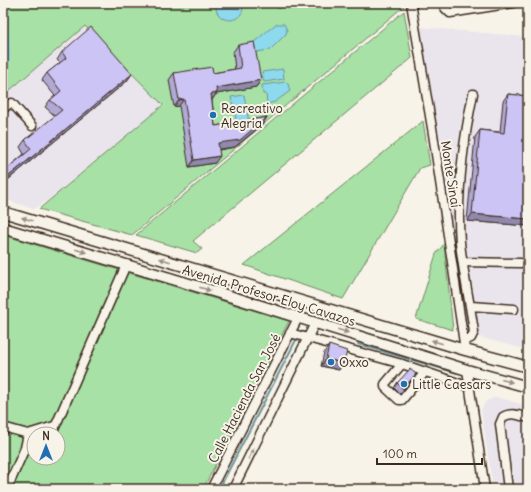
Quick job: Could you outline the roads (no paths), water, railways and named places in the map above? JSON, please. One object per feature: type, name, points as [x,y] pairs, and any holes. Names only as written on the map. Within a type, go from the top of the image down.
[{"type":"main road","name":"Avenida Profesor Eloy Cavazos","points":[[3,212],[464,346],[528,367]]},
{"type":"main road","points":[[25,234],[50,236],[53,232],[52,226]]},
{"type":"main road","name":"Avenida Profesor Eloy Cavazos","points":[[3,228],[467,370],[528,387]]},
{"type":"main road","points":[[61,245],[61,240],[66,236],[88,237]]},
{"type":"street","name":"Monte Sinaí","points":[[411,3],[433,134],[464,346]]},
{"type":"street","points":[[445,6],[450,13],[455,13],[513,3]]},
{"type":"street","points":[[464,346],[474,334],[471,306],[463,262],[460,228],[460,182],[465,136],[473,94]]},
{"type":"street","points":[[3,109],[12,103],[32,126]]},
{"type":"street","points":[[463,262],[521,263]]},
{"type":"street","points":[[55,426],[126,265]]},
{"type":"street","points":[[471,306],[514,310]]},
{"type":"street","name":"Calle Hacienda San José","points":[[211,489],[298,318]]},
{"type":"street","points":[[233,489],[315,323]]},
{"type":"street","points":[[290,333],[402,364],[470,387]]},
{"type":"street","points":[[402,364],[385,384],[385,387],[399,400],[402,400],[425,372]]},
{"type":"street","points":[[467,370],[483,487]]},
{"type":"street","points":[[508,489],[500,424],[503,417],[510,414],[517,414],[528,418]]},
{"type":"street","points":[[3,427],[26,433]]},
{"type":"street","points":[[8,489],[26,443]]},
{"type":"street","points":[[3,477],[12,480]]},
{"type":"water","points":[[216,3],[243,3],[243,11],[240,16],[235,19],[224,19],[219,16],[216,10]]},
{"type":"water","points":[[276,24],[284,24],[287,30],[286,34],[270,50],[256,52],[254,42]]},
{"type":"water","points":[[283,69],[284,79],[264,82],[262,72]]},
{"type":"water","points":[[286,82],[290,91],[275,102],[267,104],[266,94],[263,94],[262,85]]},
{"type":"water","points":[[244,95],[249,122],[237,124],[231,97]]},
{"type":"waterway","points":[[3,66],[7,58],[4,3]]},
{"type":"waterway","points":[[219,489],[296,340]]},
{"type":"waterway","points":[[358,344],[457,373]]},
{"type":"place","name":"Recreativo Alegría","points":[[213,115]]},
{"type":"place","name":"Oxxo","points":[[331,362]]},
{"type":"place","name":"Little Caesars","points":[[404,384]]}]
